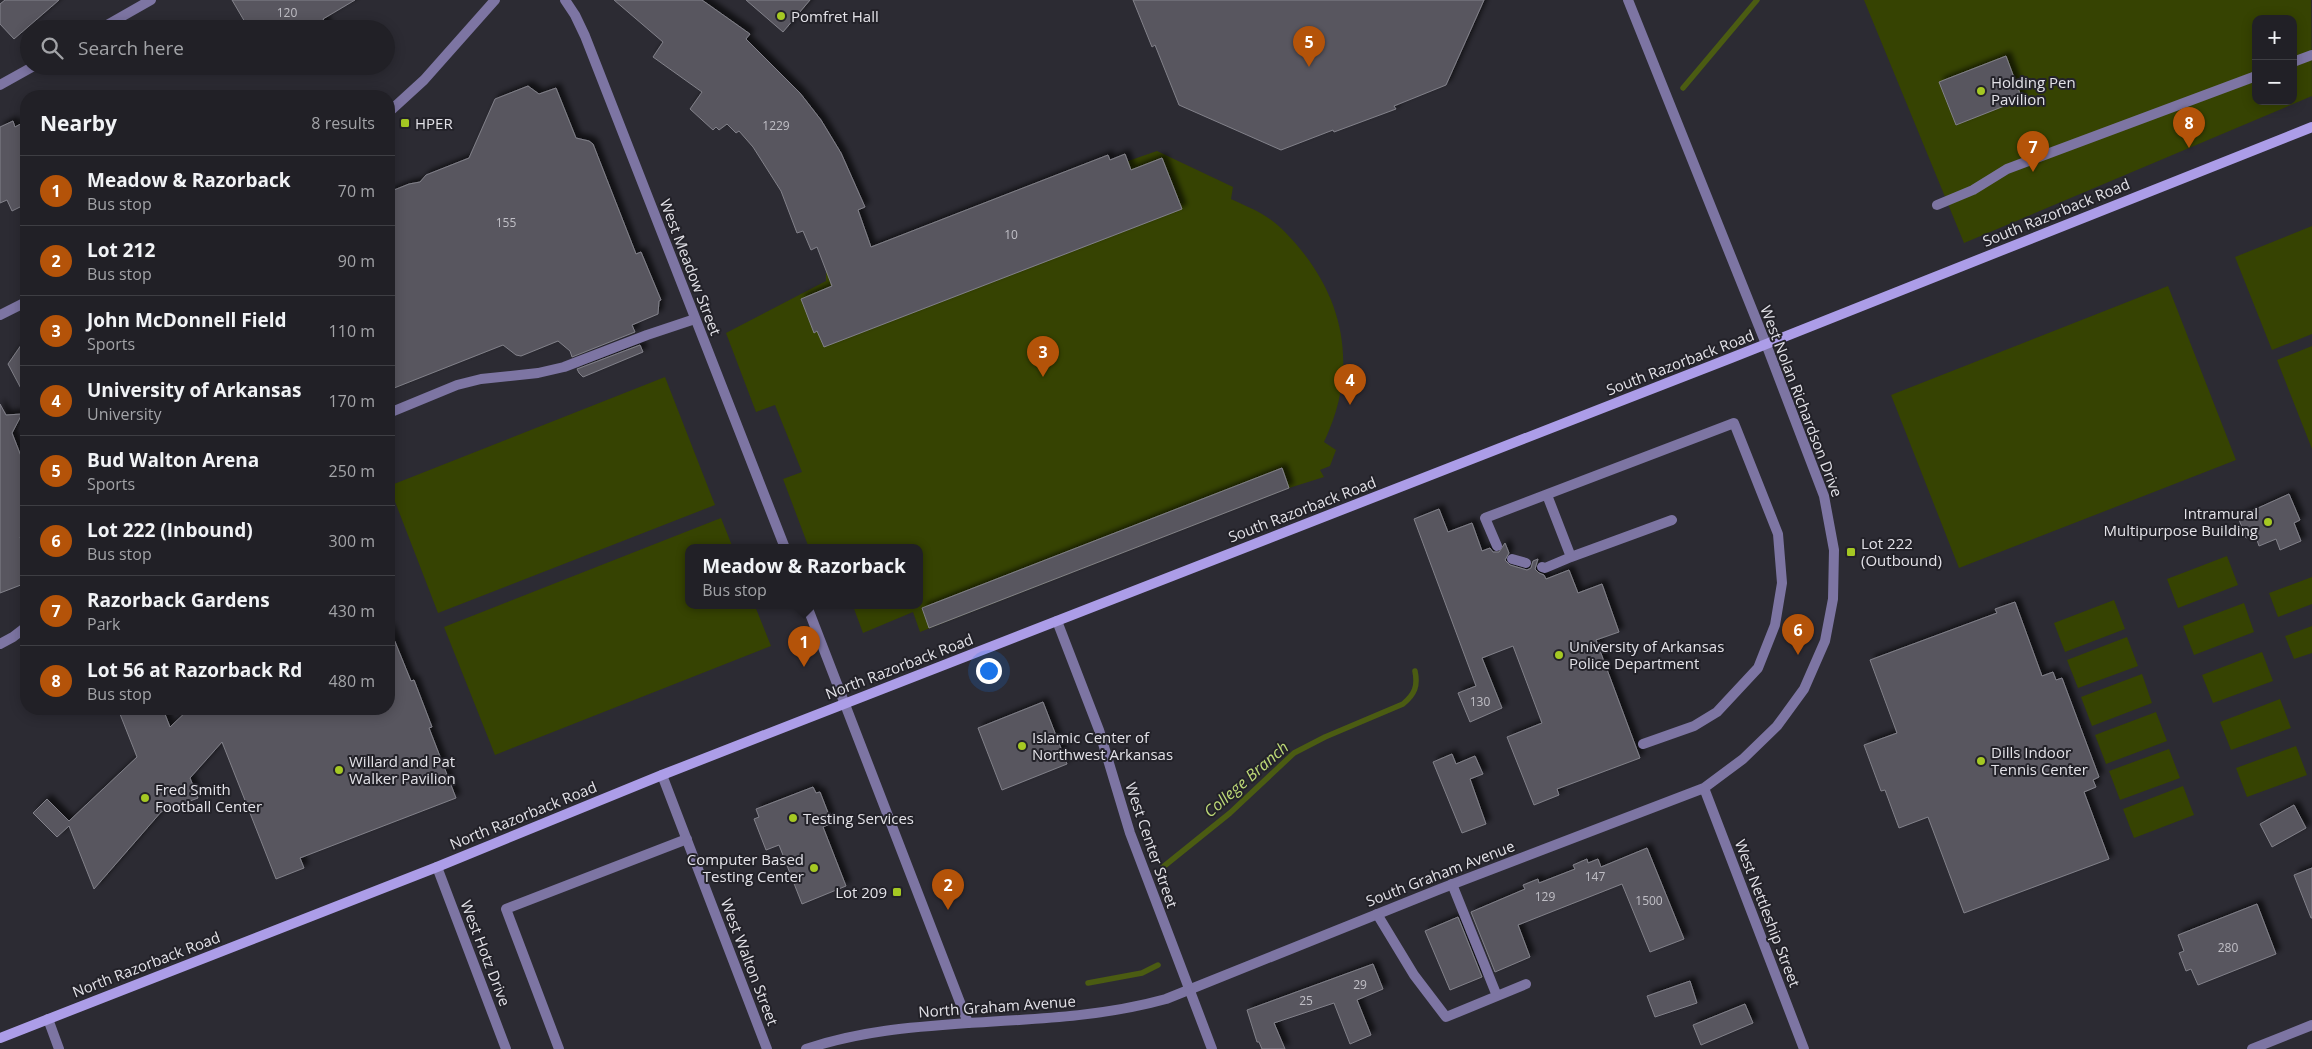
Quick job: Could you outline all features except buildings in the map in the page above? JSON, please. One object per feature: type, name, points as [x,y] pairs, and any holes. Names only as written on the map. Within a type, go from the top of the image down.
[{"type":"main road","name":"South Razorback Road","points":[[1057,621],[1766,344],[2312,127]]},
{"type":"main road","name":"North Razorback Road","points":[[0,1038],[438,867],[662,774],[1057,621]]},
{"type":"street","points":[[116,20],[151,0]]},
{"type":"street","points":[[395,107],[424,80],[495,0]]},
{"type":"street","name":"West Meadow Street","points":[[565,0],[585,36],[783,544]]},
{"type":"street","name":"West Nolan Richardson Drive","points":[[1628,0],[1766,344],[1824,496],[1834,550],[1833,599],[1825,641],[1804,689],[1777,726],[1744,759],[1704,788]]},
{"type":"street","points":[[2297,61],[2312,55]]},
{"type":"street","points":[[0,86],[20,74]]},
{"type":"street","points":[[1937,205],[1972,190],[2007,169],[2252,77]]},
{"type":"street","points":[[0,315],[20,305]]},
{"type":"street","points":[[395,411],[457,385],[482,379],[538,373],[564,367],[695,319]]},
{"type":"street","points":[[1497,546],[1485,518],[1734,423],[1778,534],[1782,582],[1775,624],[1758,668],[1717,712],[1694,726],[1643,744]]},
{"type":"street","points":[[1547,495],[1571,557]]},
{"type":"street","points":[[1542,568],[1672,520]]},
{"type":"street","points":[[1512,559],[1526,563]]},
{"type":"street","points":[[808,609],[968,1023]]},
{"type":"street","name":"West Center Street","points":[[1057,621],[1099,730],[1130,833],[1212,1049]]},
{"type":"street","points":[[0,644],[20,631]]},
{"type":"street","name":"West Walton Street","points":[[662,774],[767,1049]]},
{"type":"street","name":"South Graham Avenue","points":[[1188,989],[1452,884],[1704,788]]},
{"type":"street","name":"West Nettleship Street","points":[[1704,788],[1804,1049]]},
{"type":"street","points":[[559,1049],[506,909],[687,839]]},
{"type":"street","name":"West Hotz Drive","points":[[438,867],[506,1049]]},
{"type":"street","points":[[1452,884],[1497,996]]},
{"type":"street","points":[[1377,914],[1414,975],[1446,1017],[1526,984]]},
{"type":"street","name":"North Graham Avenue","points":[[806,1049],[840,1038],[873,1031],[1102,1014],[1132,1009],[1166,999],[1188,989]]},
{"type":"street","points":[[48,1019],[59,1049]]},
{"type":"street","points":[[2252,1049],[2312,1025]]},
{"type":"green space","points":[[1864,0],[2311,0],[2312,96],[2297,102],[2297,15],[2252,15],[2252,105],[2291,105],[1964,243]]},
{"type":"green space","points":[[1157,151],[1233,187],[1231,199],[1262,214],[1283,230],[1317,272],[1329,295],[1337,319],[1342,343],[1343,367],[1341,392],[1324,442],[1336,450],[1330,466],[1320,470],[1324,477],[1289,488],[920,632],[913,612],[863,633],[854,609],[923,609],[923,544],[807,544],[783,479],[802,472],[775,405],[756,412],[726,333],[826,281],[826,270],[840,259],[1108,155],[1110,160],[1125,154],[1128,161]]},
{"type":"green space","points":[[2312,226],[2312,334],[2272,350],[2235,257]]},
{"type":"green space","points":[[2168,286],[2236,460],[1959,568],[1891,395]]},
{"type":"green space","points":[[2312,346],[2312,449],[2277,360]]},
{"type":"green space","points":[[665,377],[715,505],[438,613],[395,502],[395,484]]},
{"type":"green space","points":[[721,518],[731,544],[685,544],[685,609],[756,609],[771,646],[495,755],[444,627]]},
{"type":"green space","points":[[2227,556],[2238,585],[2178,608],[2167,579]]},
{"type":"green space","points":[[2312,577],[2312,604],[2278,617],[2269,593]]},
{"type":"green space","points":[[2114,600],[2125,629],[2065,652],[2054,623]]},
{"type":"green space","points":[[2244,603],[2254,632],[2194,655],[2183,626]]},
{"type":"green space","points":[[2312,626],[2312,653],[2294,659],[2285,636]]},
{"type":"green space","points":[[2127,637],[2138,666],[2078,688],[2067,660]]},
{"type":"green space","points":[[2262,652],[2273,681],[2213,703],[2202,675]]},
{"type":"green space","points":[[2142,674],[2152,703],[2092,726],[2081,697]]},
{"type":"green space","points":[[2280,699],[2291,728],[2231,750],[2220,722]]},
{"type":"green space","points":[[2156,712],[2167,741],[2106,764],[2095,735]]},
{"type":"green space","points":[[2296,746],[2307,775],[2247,797],[2236,768]]},
{"type":"green space","points":[[2169,749],[2180,778],[2120,800],[2109,771]]},
{"type":"green space","points":[[2183,786],[2194,815],[2134,838],[2123,809]]},
{"type":"waterway","name":"College Branch","points":[[1683,88],[1757,0]]},
{"type":"waterway","name":"College Branch","points":[[1163,867],[1230,813],[1294,753],[1325,737],[1403,704],[1415,689],[1415,671]]},
{"type":"waterway","name":"College Branch","points":[[1088,983],[1142,973],[1158,965]]},
{"type":"place","name":"Pomfret Hall","points":[[781,16]]},
{"type":"place","name":"Bud Walton Arena","points":[[1309,67]]},
{"type":"place","name":"Holding Pen Pavilion","points":[[1981,91]]},
{"type":"place","name":"HPER","points":[[405,123]]},
{"type":"place","name":"Lot 56 at Razorback Rd","points":[[2189,148]]},
{"type":"place","name":"Razorback Gardens","points":[[2033,172]]},
{"type":"place","name":"John McDonnell Field","points":[[1043,377]]},
{"type":"place","name":"University of Arkansas","points":[[1350,405]]},
{"type":"place","name":"Intramural Multipurpose Building","points":[[2268,522]]},
{"type":"place","name":"Lot 222 (Outbound)","points":[[1851,552]]},
{"type":"place","name":"University of Arkansas Police Department","points":[[1559,655]]},
{"type":"place","name":"Lot 222 (Inbound)","points":[[1798,655]]},
{"type":"place","name":"Meadow & Razorback","points":[[804,667]]},
{"type":"place","name":"Islamic Center of Northwest Arkansas","points":[[1022,746]]},
{"type":"place","name":"Dills Indoor Tennis Center","points":[[1981,761]]},
{"type":"place","name":"Willard and Pat Walker Pavilion","points":[[339,770]]},
{"type":"place","name":"Fred Smith Football Center","points":[[145,798]]},
{"type":"place","name":"Testing Services","points":[[793,818]]},
{"type":"place","name":"Computer Based Testing Center","points":[[814,868]]},
{"type":"place","name":"Lot 209","points":[[897,892]]},
{"type":"place","name":"Lot 212","points":[[948,910]]}]
